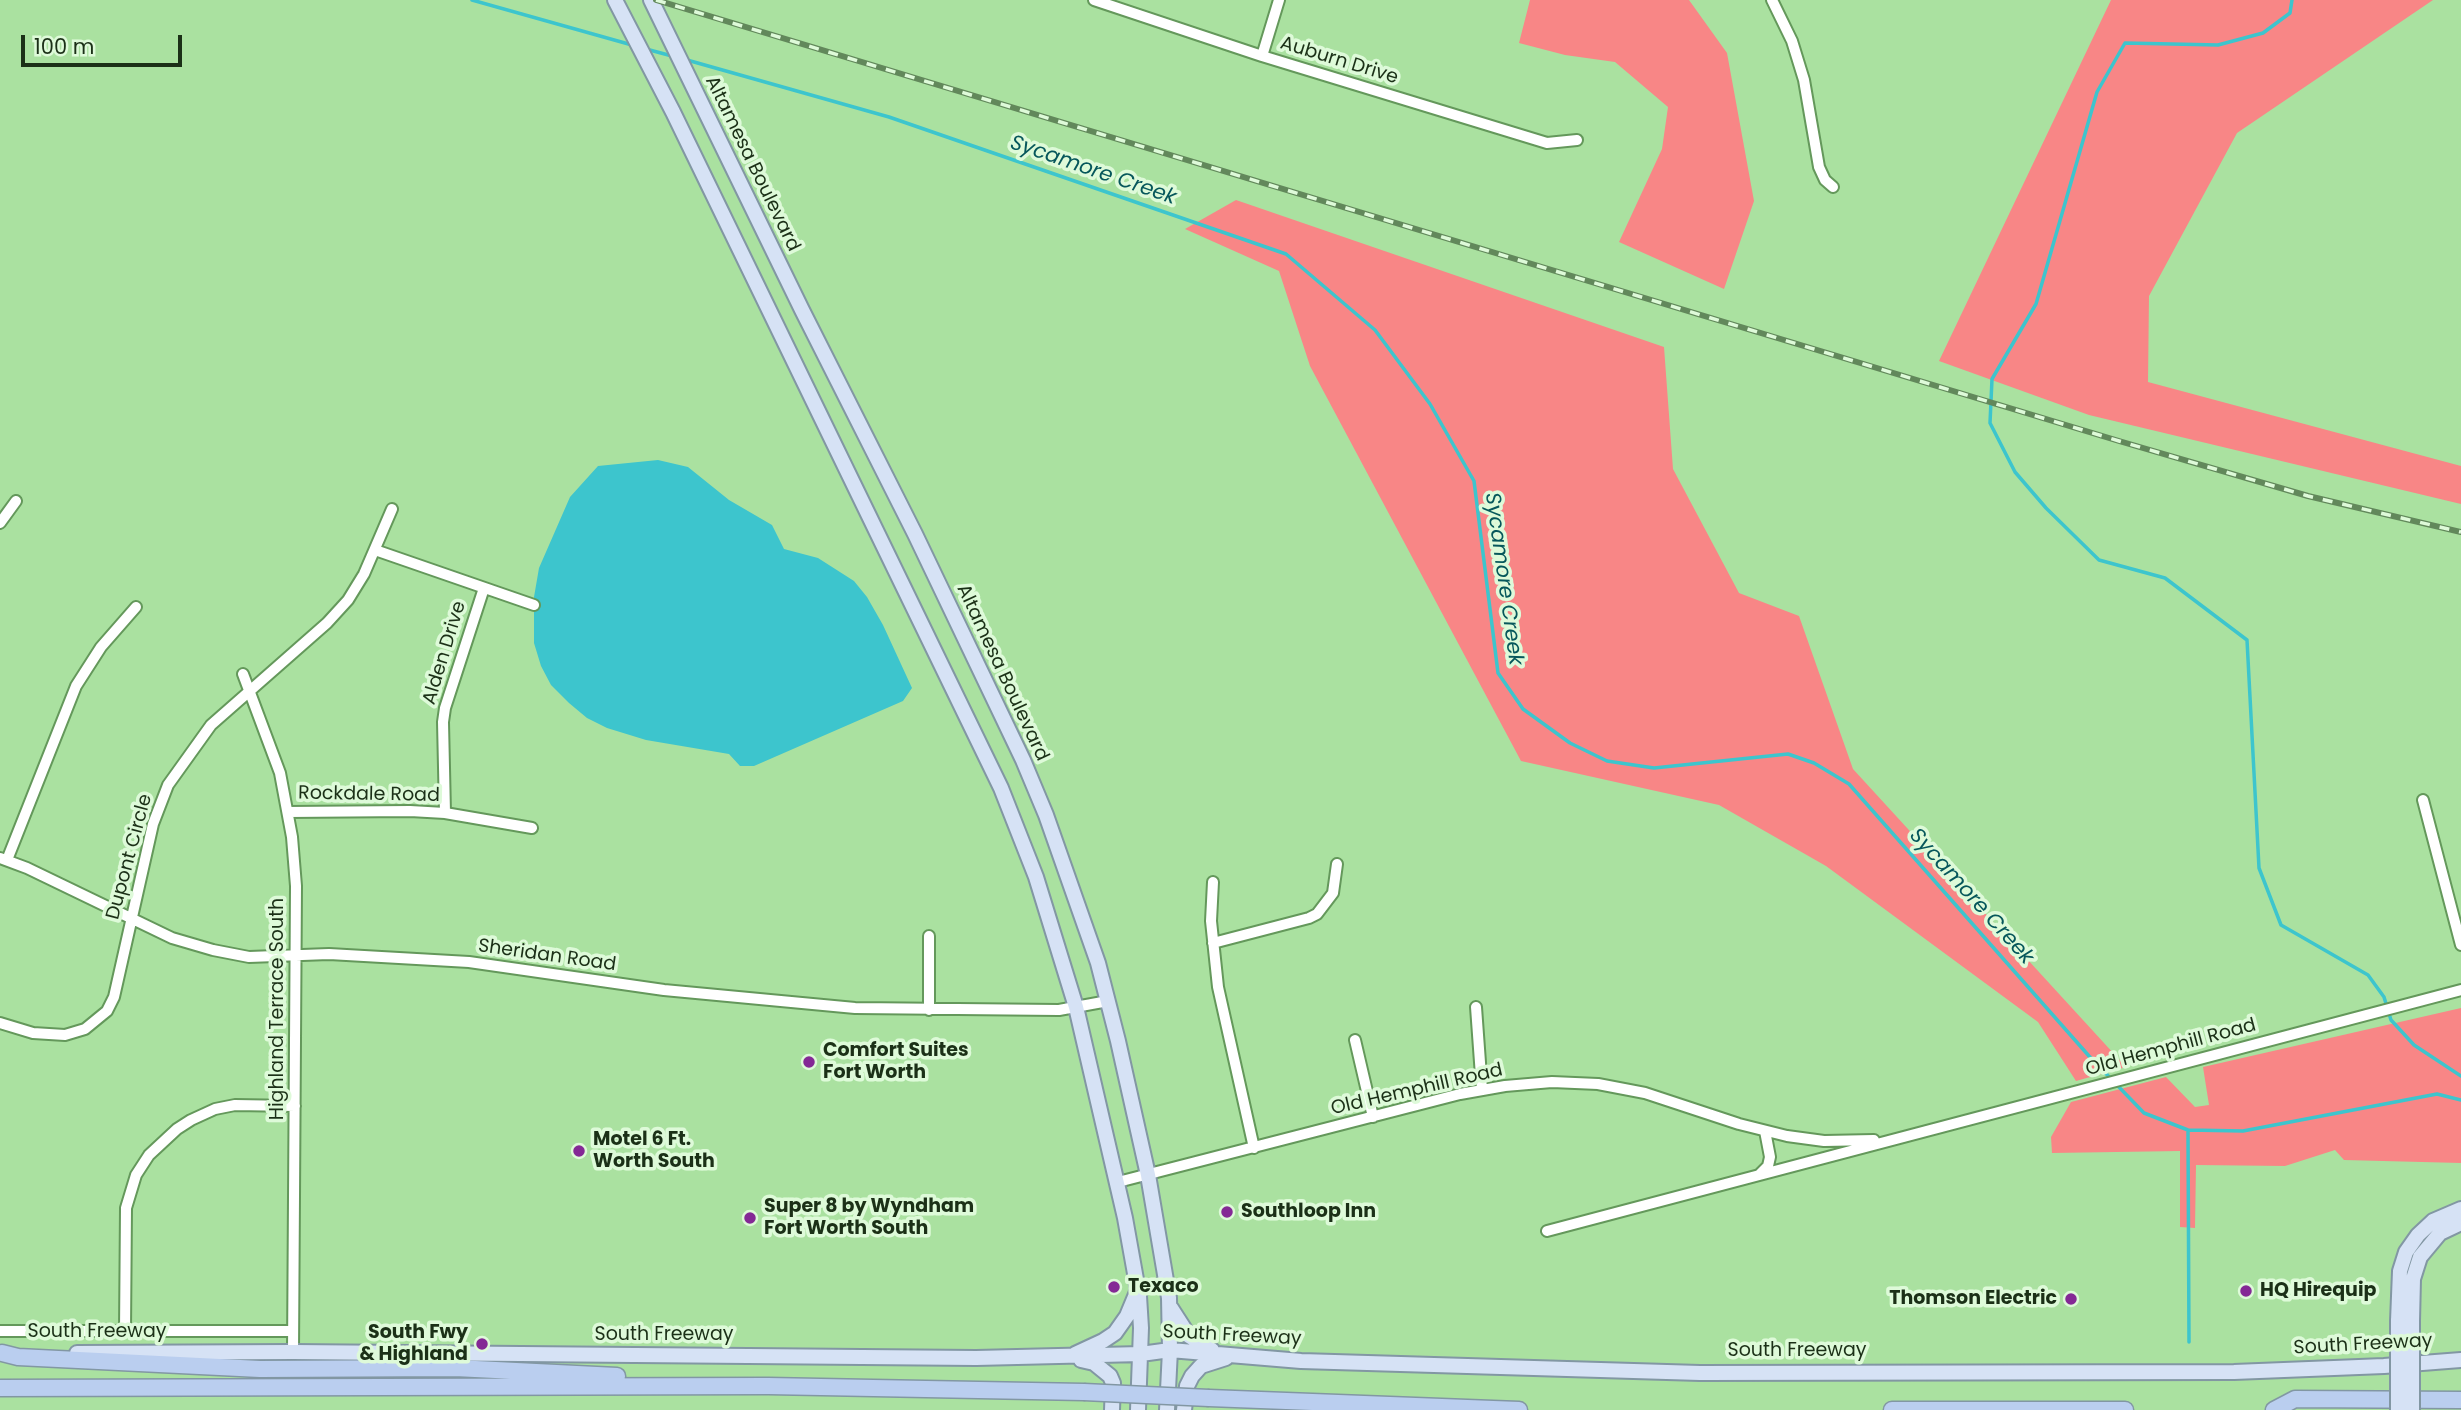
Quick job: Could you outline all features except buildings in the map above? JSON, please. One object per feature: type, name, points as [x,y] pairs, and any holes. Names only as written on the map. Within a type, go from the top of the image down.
[{"type":"highway","points":[[1,1353],[18,1357],[260,1369],[455,1368],[608,1376],[748,1376],[768,1386]]},
{"type":"highway","points":[[0,1388],[768,1386],[1084,1392],[1519,1410]]},
{"type":"highway","points":[[2274,1410],[2295,1399],[2461,1399]]},
{"type":"highway","points":[[1892,1410],[2125,1410]]},
{"type":"main road","points":[[615,0],[673,112],[1001,788],[1036,877],[1076,1007],[1118,1182],[1137,1289],[1141,1354],[1138,1410]]},
{"type":"main road","name":"Altamesa Boulevard","points":[[651,0],[915,534],[1023,760],[1083,916],[1108,1001],[1163,1252],[1169,1304],[1167,1410]]},
{"type":"main road","points":[[2412,1410],[2400,1271],[2406,1252],[2418,1235],[2433,1221],[2461,1209]]},
{"type":"main road","points":[[2398,1410],[2405,1321],[2420,1257],[2434,1238],[2461,1223]]},
{"type":"main road","points":[[1068,1357],[1115,1333],[1127,1317],[1137,1289]]},
{"type":"main road","points":[[1169,1304],[1189,1336],[1216,1353]]},
{"type":"main road","name":"South Freeway","points":[[1,1353],[1068,1357],[1170,1350],[1301,1362],[1700,1373],[2234,1372],[2461,1360]]},
{"type":"main road","points":[[1184,1410],[1187,1386],[1201,1366],[1222,1358],[1245,1355]]},
{"type":"main road","points":[[1068,1357],[1094,1363],[1110,1376],[1113,1383],[1112,1410]]},
{"type":"street","name":"Auburn Drive","points":[[1094,0],[1547,143],[1577,140]]},
{"type":"street","points":[[1136,12],[1139,0]]},
{"type":"street","points":[[1262,55],[1279,0]]},
{"type":"street","points":[[1772,0],[1792,41],[1804,80],[1819,167],[1825,180],[1833,187]]},
{"type":"street","points":[[0,523],[16,501]]},
{"type":"street","name":"Dupont Circle","points":[[0,1023],[33,1034],[65,1035],[85,1029],[107,1011],[114,997],[153,824],[168,785],[211,725],[338,612],[356,587],[392,509]]},
{"type":"street","points":[[375,550],[534,605]]},
{"type":"street","name":"Alden Drive","points":[[445,813],[445,708],[484,587]]},
{"type":"street","points":[[3,859],[76,686],[101,647],[136,607]]},
{"type":"street","name":"Highland Terrace South","points":[[243,674],[280,773],[288,812],[296,886],[293,1352]]},
{"type":"street","points":[[2423,800],[2461,945]]},
{"type":"street","name":"Rockdale Road","points":[[288,812],[445,813],[532,828]]},
{"type":"street","name":"Sheridan Road","points":[[3,859],[172,938],[248,957],[377,956],[469,962],[664,990],[855,1008],[1059,1010],[1108,1001]]},
{"type":"street","points":[[1213,943],[1309,919],[1317,914],[1333,893],[1337,864]]},
{"type":"street","points":[[1213,882],[1213,943],[1218,987],[1254,1148]]},
{"type":"street","points":[[929,936],[929,1010]]},
{"type":"street","name":"Old Hemphill Road","points":[[1547,1231],[2461,990]]},
{"type":"street","points":[[1476,1007],[1482,1090]]},
{"type":"street","points":[[1355,1040],[1373,1117]]},
{"type":"street","name":"Old Hemphill Road","points":[[1118,1182],[1482,1090],[1552,1082],[1621,1088],[1671,1101],[1765,1132],[1824,1141],[1891,1140]]},
{"type":"street","points":[[125,1331],[126,1208],[136,1175],[149,1155],[177,1129],[215,1109],[235,1105],[295,1106]]},
{"type":"street","points":[[1760,1174],[1768,1166],[1770,1157],[1765,1132]]},
{"type":"street","points":[[0,1331],[293,1331]]},
{"type":"shaded area","points":[[1530,0],[1689,0],[1727,53],[1754,201],[1724,289],[1619,242],[1662,149],[1668,107],[1615,62],[1565,55],[1519,43]]},
{"type":"shaded area","points":[[2111,0],[2433,0],[2237,133],[2149,296],[2148,382],[2461,466],[2461,504],[2089,415],[1939,361]]},
{"type":"shaded area","points":[[1236,200],[1664,347],[1673,469],[1739,593],[1799,616],[1853,769],[2126,1067],[2076,1081],[2038,1022],[1826,866],[1719,805],[1521,761],[1310,366],[1279,271],[1185,229]]},
{"type":"shaded area","points":[[2461,1008],[2461,1163],[2344,1160],[2335,1150],[2285,1166],[2196,1165],[2195,1228],[2180,1227],[2180,1151],[2052,1153],[2051,1137],[2071,1102],[2166,1077],[2195,1107],[2209,1105],[2203,1067]]},
{"type":"water","points":[[658,460],[688,467],[729,500],[772,525],[784,549],[818,558],[854,581],[883,625],[912,688],[903,701],[754,766],[740,766],[729,754],[646,740],[607,728],[587,718],[569,703],[551,685],[541,666],[534,643],[534,597],[539,568],[570,497],[598,466]]},
{"type":"waterway","name":"Sycamore Creek","points":[[472,0],[632,45]]},
{"type":"waterway","points":[[2292,0],[2290,13],[2263,33],[2218,45],[2125,43],[2097,92],[2036,304],[1992,379],[1990,423],[2015,472],[2046,508],[2099,560],[2165,578],[2247,640],[2259,868],[2281,925],[2368,975],[2384,997],[2391,1020],[2414,1045],[2461,1076]]},
{"type":"waterway","name":"Sycamore Creek","points":[[646,49],[672,56]]},
{"type":"waterway","name":"Sycamore Creek","points":[[687,60],[889,117],[1286,254],[1375,330],[1430,404],[1474,481],[1498,673],[1523,709],[1570,743],[1607,761],[1654,768],[1788,754],[1814,763],[1849,784],[2089,1056],[2144,1113],[2188,1130],[2243,1131],[2437,1094],[2461,1100]]},
{"type":"waterway","points":[[2188,1131],[2189,1342]]},
{"type":"railway","points":[[656,0],[2119,441],[2308,496],[2461,532]]},
{"type":"place","name":"Comfort Suites Fort Worth","points":[[809,1062]]},
{"type":"place","name":"Motel 6 Ft. Worth South","points":[[579,1151]]},
{"type":"place","name":"Southloop Inn","points":[[1227,1212]]},
{"type":"place","name":"Super 8 by Wyndham Fort Worth South","points":[[750,1218]]},
{"type":"place","name":"Texaco","points":[[1114,1287]]},
{"type":"place","name":"HQ Hirequip","points":[[2246,1291]]},
{"type":"place","name":"Thomson Electric","points":[[2071,1299]]},
{"type":"place","name":"South Fwy & Highland","points":[[482,1344]]}]
